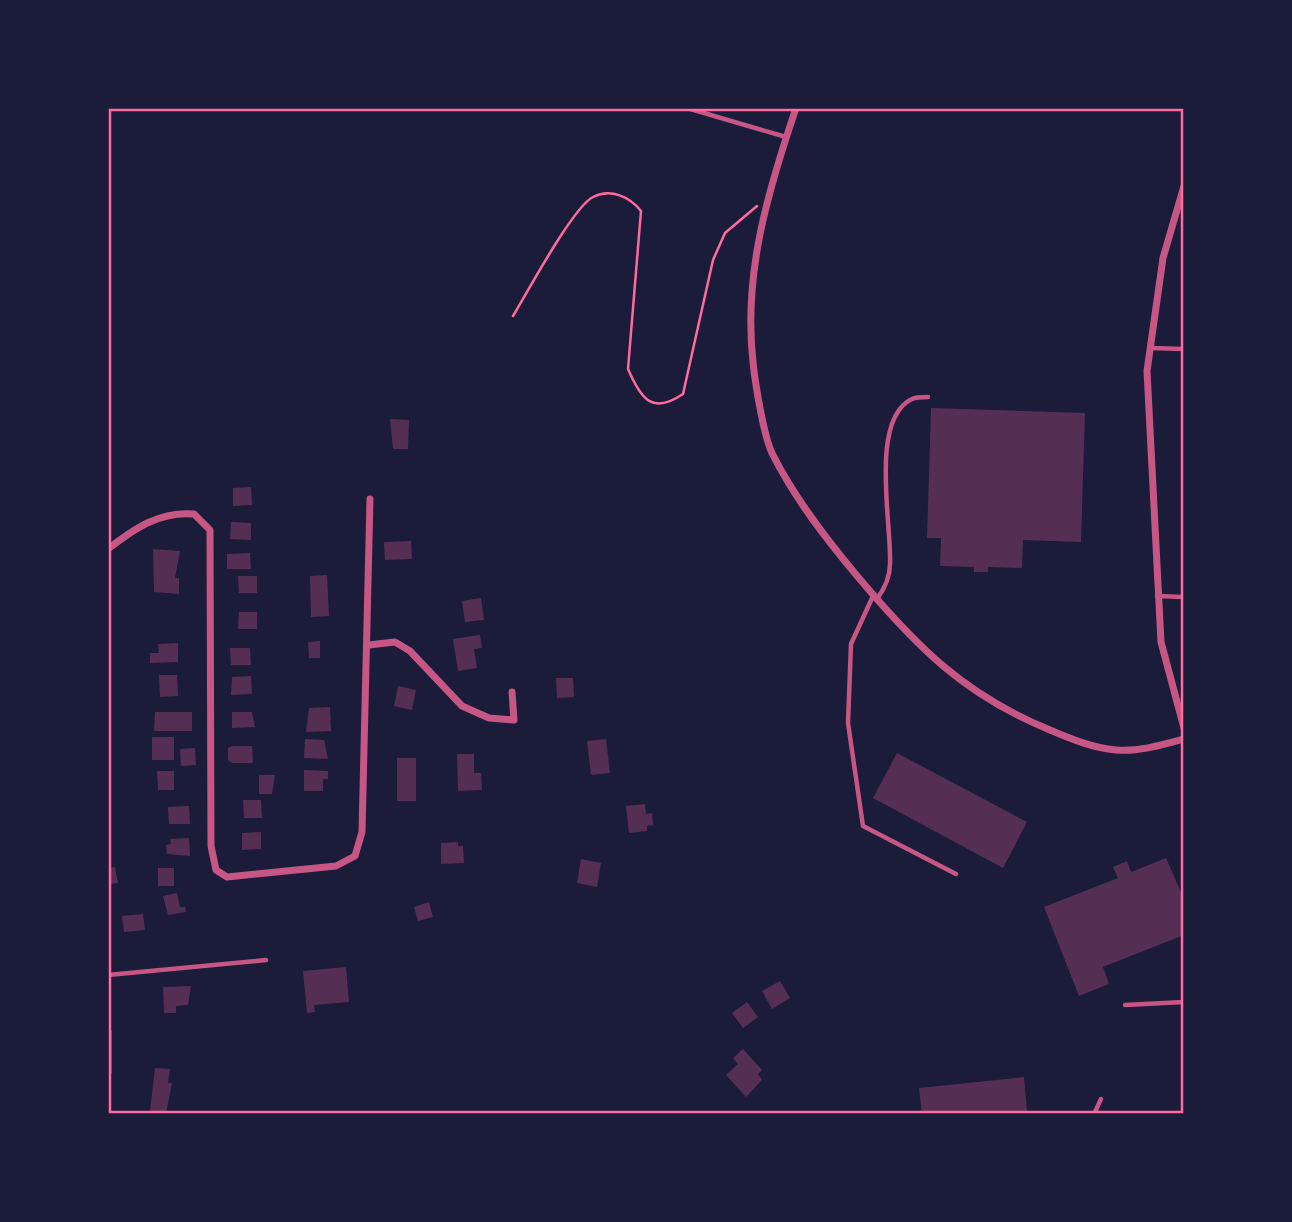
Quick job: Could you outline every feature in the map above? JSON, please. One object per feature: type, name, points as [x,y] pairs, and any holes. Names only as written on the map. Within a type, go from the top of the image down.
[{"type":"street","points":[[796,108],[766,199],[751,286],[752,363],[771,453],[828,541],[875,597],[928,655],[992,702],[1026,721],[1072,739],[1117,750],[1184,739]]},
{"type":"street","points":[[1183,727],[1164,663],[1156,596],[1147,371],[1163,258],[1184,186]]},
{"type":"street","points":[[108,549],[142,523],[176,512],[194,514],[209,530],[211,846],[216,870],[227,877],[336,866],[355,856],[362,832],[369,645],[370,499]]},
{"type":"street","points":[[369,645],[395,642],[410,651],[462,706],[489,718],[514,720],[512,692]]},
{"type":"street","points":[[108,1032],[108,1072]]},
{"type":"lane","points":[[687,108],[786,138]]},
{"type":"lane","points":[[1151,348],[1184,349]]},
{"type":"lane","points":[[928,397],[912,398],[897,414],[887,445],[890,564],[886,585],[875,597],[851,644],[848,723],[863,826],[956,874]]},
{"type":"lane","points":[[1156,596],[1184,597]]},
{"type":"lane","points":[[108,975],[266,960]]},
{"type":"lane","points":[[1125,1005],[1184,1002]]},
{"type":"lane","points":[[1094,1114],[1101,1099]]},
{"type":"path","points":[[513,316],[573,220],[592,197],[613,193],[632,200],[641,211],[628,369],[636,387],[654,405],[666,406],[683,394],[713,260],[725,233],[766,199]]},
{"type":"building","points":[[931,408],[1085,413],[1081,542],[1023,540],[1022,568],[988,567],[988,572],[974,572],[974,567],[940,566],[941,538],[927,538]]},
{"type":"building","points":[[390,419],[409,420],[408,449],[393,449]]},
{"type":"building","points":[[251,487],[252,505],[233,506],[233,488]]},
{"type":"building","points":[[231,522],[251,523],[251,540],[230,539]]},
{"type":"building","points":[[411,541],[412,559],[385,560],[384,542]]},
{"type":"building","points":[[153,549],[180,551],[175,578],[179,578],[179,594],[154,592]]},
{"type":"building","points":[[250,553],[251,569],[227,569],[227,554]]},
{"type":"building","points":[[327,575],[329,616],[311,617],[310,576]]},
{"type":"building","points":[[238,576],[257,576],[257,593],[239,593]]},
{"type":"building","points":[[481,598],[484,620],[465,622],[462,601]]},
{"type":"building","points":[[239,612],[257,612],[257,629],[238,629]]},
{"type":"building","points":[[480,635],[482,648],[474,649],[477,668],[458,671],[453,639]]},
{"type":"building","points":[[320,641],[320,658],[309,658],[308,642]]},
{"type":"building","points":[[178,643],[178,662],[150,663],[150,653],[159,653],[158,644]]},
{"type":"building","points":[[230,648],[250,648],[251,665],[231,665]]},
{"type":"building","points":[[159,675],[177,675],[178,696],[160,697]]},
{"type":"building","points":[[251,676],[252,694],[231,695],[232,677]]},
{"type":"building","points":[[556,678],[573,678],[574,697],[557,698]]},
{"type":"building","points":[[398,686],[416,690],[412,710],[394,706]]},
{"type":"building","points":[[330,707],[331,731],[306,732],[309,708]]},
{"type":"building","points":[[155,712],[192,712],[192,731],[154,731]]},
{"type":"building","points":[[232,712],[252,712],[255,727],[232,728]]},
{"type":"building","points":[[152,737],[174,737],[174,760],[152,760]]},
{"type":"building","points":[[305,739],[324,740],[328,759],[304,758]]},
{"type":"building","points":[[606,739],[610,773],[591,775],[587,741]]},
{"type":"building","points":[[252,746],[253,763],[232,763],[228,760],[228,748]]},
{"type":"building","points":[[195,748],[196,765],[181,766],[180,749]]},
{"type":"building","points":[[897,753],[1027,822],[1003,868],[873,798]]},
{"type":"building","points":[[457,754],[474,754],[474,773],[481,773],[482,790],[458,791]]},
{"type":"building","points":[[397,758],[416,758],[416,801],[397,801]]},
{"type":"building","points":[[304,770],[328,771],[328,779],[323,779],[323,791],[304,791]]},
{"type":"building","points":[[157,771],[174,771],[174,790],[158,790]]},
{"type":"building","points":[[259,775],[275,775],[272,794],[259,794]]},
{"type":"building","points":[[243,800],[261,800],[262,818],[244,818]]},
{"type":"building","points":[[645,804],[646,814],[652,813],[653,825],[647,826],[647,831],[629,833],[626,806]]},
{"type":"building","points":[[189,806],[190,824],[169,824],[168,807]]},
{"type":"building","points":[[261,832],[261,849],[242,850],[242,833]]},
{"type":"building","points":[[189,838],[190,856],[167,854],[166,845],[171,844],[170,839]]},
{"type":"building","points":[[458,842],[458,846],[463,846],[464,863],[441,864],[441,843]]},
{"type":"building","points":[[1166,858],[1184,899],[1184,935],[1103,967],[1109,984],[1079,996],[1044,907],[1118,878],[1113,867],[1127,861],[1131,872]]},
{"type":"building","points":[[581,859],[601,863],[597,887],[577,883]]},
{"type":"building","points":[[115,867],[118,883],[108,884],[108,868]]},
{"type":"building","points":[[158,868],[174,868],[174,886],[158,886]]},
{"type":"building","points":[[177,893],[180,907],[185,907],[186,912],[168,915],[163,896]]},
{"type":"building","points":[[429,902],[433,917],[418,921],[414,907]]},
{"type":"building","points":[[143,914],[145,930],[124,932],[122,916]]},
{"type":"building","points":[[346,967],[349,1002],[314,1005],[315,1012],[307,1013],[303,971]]},
{"type":"building","points":[[780,981],[790,998],[772,1009],[762,991]]},
{"type":"building","points":[[191,986],[188,1005],[176,1006],[176,1013],[164,1013],[163,987]]},
{"type":"building","points":[[747,1002],[758,1017],[743,1028],[732,1013]]},
{"type":"building","points":[[743,1049],[762,1070],[758,1074],[762,1080],[746,1097],[726,1075],[738,1064],[733,1058]]},
{"type":"building","points":[[155,1068],[170,1069],[168,1083],[172,1083],[166,1113],[150,1111]]},
{"type":"building","points":[[1024,1077],[1027,1112],[922,1114],[919,1088]]}]
